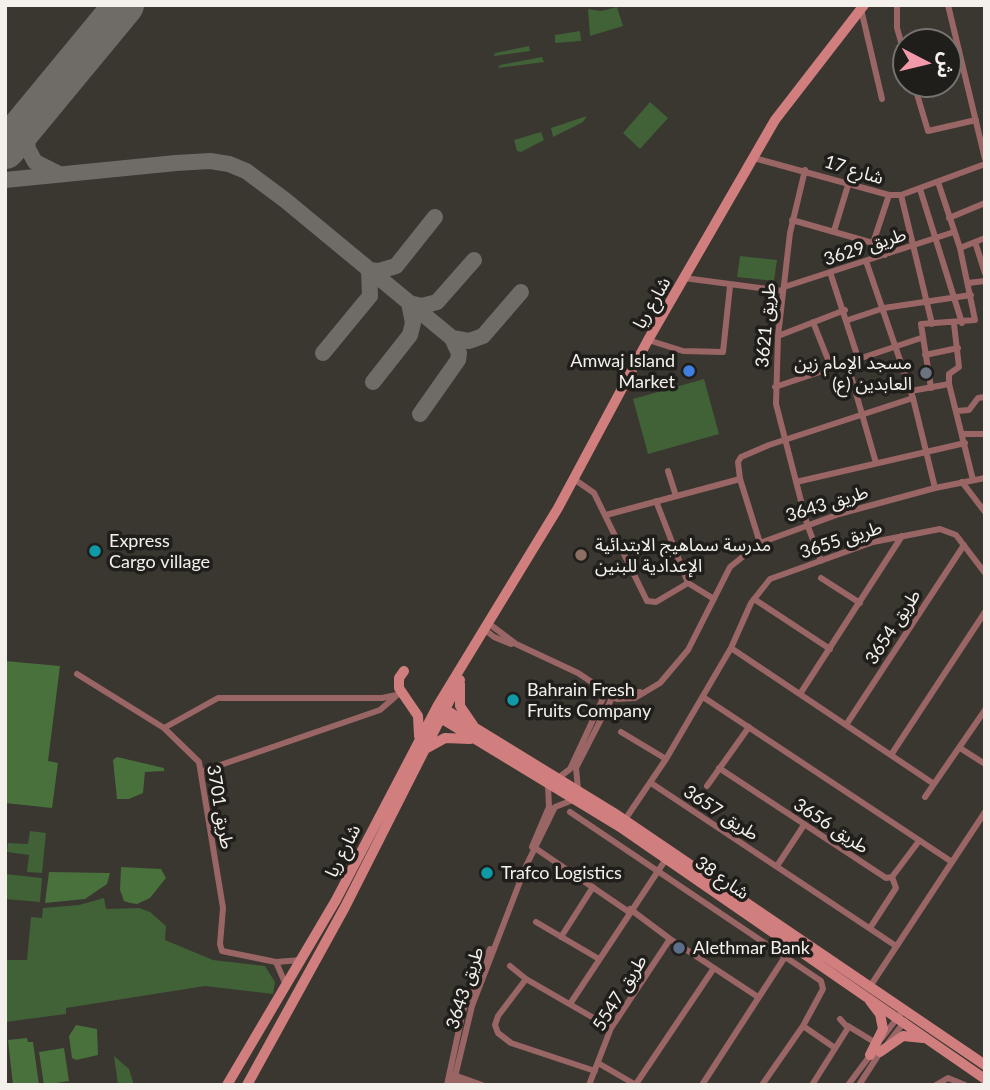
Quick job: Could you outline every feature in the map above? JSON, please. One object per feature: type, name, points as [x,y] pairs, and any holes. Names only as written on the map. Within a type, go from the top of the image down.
[{"type":"main road","name":"شارع ريا","points":[[227,1085],[336,900],[486,626],[574,479],[648,340],[754,158],[788,101],[863,7]]},
{"type":"main road","name":"شارع ريا","points":[[439,712],[461,677],[486,626]]},
{"type":"main road","points":[[404,671],[398,680],[398,695],[418,716],[420,747],[446,738],[479,737]]},
{"type":"main road","points":[[461,677],[458,691],[460,706],[479,737]]},
{"type":"main road","name":"شارع 38","points":[[439,712],[622,823],[905,1015],[985,1065]]},
{"type":"main road","name":"شارع ريا","points":[[247,1085],[345,906],[420,747]]},
{"type":"main road","name":"شارع 38","points":[[622,823],[666,859],[792,946],[867,989]]},
{"type":"main road","points":[[867,989],[882,1019],[883,1029],[875,1050]]},
{"type":"main road","name":"شارع 38","points":[[905,1015],[930,1040],[985,1079]]},
{"type":"main road","points":[[875,1050],[903,1035],[930,1040]]},
{"type":"street","points":[[897,5],[897,28]]},
{"type":"street","points":[[948,5],[985,162]]},
{"type":"street","points":[[863,7],[882,99]]},
{"type":"street","points":[[918,98],[928,131],[976,120]]},
{"type":"street","name":"شارع 17","points":[[754,158],[889,195],[901,195],[920,189],[985,162]]},
{"type":"street","name":"طريق 3621","points":[[805,170],[792,220],[778,336],[776,412],[807,524],[821,561]]},
{"type":"street","points":[[834,231],[849,182]]},
{"type":"street","points":[[931,388],[920,324],[954,324],[975,320],[960,248],[938,182]]},
{"type":"street","points":[[920,189],[957,299],[962,323]]},
{"type":"street","points":[[873,243],[889,195]]},
{"type":"street","points":[[901,195],[932,324]]},
{"type":"street","points":[[949,218],[985,203]]},
{"type":"street","points":[[792,220],[873,243],[886,255]]},
{"type":"street","name":"طريق 3629","points":[[684,278],[730,286],[784,289],[954,232]]},
{"type":"street","points":[[960,248],[985,238]]},
{"type":"street","points":[[975,242],[985,273]]},
{"type":"street","points":[[866,261],[912,395],[935,488]]},
{"type":"street","points":[[830,272],[845,310],[858,358]]},
{"type":"street","points":[[968,283],[985,281]]},
{"type":"street","points":[[648,340],[683,351],[723,352],[730,286]]},
{"type":"street","points":[[848,320],[884,308],[971,295]]},
{"type":"street","points":[[778,336],[845,310]]},
{"type":"street","points":[[813,322],[831,367]]},
{"type":"street","points":[[954,324],[959,366],[949,374],[949,384],[973,480]]},
{"type":"street","points":[[775,387],[922,338]]},
{"type":"street","points":[[925,355],[957,348]]},
{"type":"street","points":[[847,362],[876,463]]},
{"type":"street","points":[[760,543],[740,478],[738,463],[741,457],[931,388],[949,384]]},
{"type":"street","points":[[957,411],[970,410],[978,398],[985,397]]},
{"type":"street","points":[[962,434],[985,434]]},
{"type":"street","points":[[796,482],[965,443]]},
{"type":"street","points":[[668,471],[676,496]]},
{"type":"street","points":[[606,516],[740,478]]},
{"type":"street","name":"طريق 3643","points":[[613,696],[623,700],[639,697],[665,677],[688,650],[730,567],[760,543],[807,524],[935,488],[985,478]]},
{"type":"street","points":[[574,479],[594,493],[644,596],[650,603],[688,583]]},
{"type":"street","points":[[962,482],[985,512]]},
{"type":"street","points":[[656,501],[688,583],[714,599]]},
{"type":"street","name":"طريق 3655","points":[[622,823],[666,759],[731,648],[754,599],[770,579],[902,536],[940,529],[956,535],[985,573]]},
{"type":"street","points":[[800,694],[902,536]]},
{"type":"street","name":"طريق 3654","points":[[846,725],[964,545]]},
{"type":"street","points":[[821,578],[860,603]]},
{"type":"street","points":[[754,599],[830,649]]},
{"type":"street","points":[[891,755],[985,612]]},
{"type":"street","points":[[486,626],[501,641],[516,644],[578,673],[613,696],[575,771],[577,795]]},
{"type":"street","points":[[731,648],[934,784]]},
{"type":"street","name":"طريق 3701","points":[[77,674],[163,728],[193,754],[203,771],[223,908],[221,949],[227,954],[276,962],[301,960]]},
{"type":"street","points":[[551,780],[570,769],[606,692]]},
{"type":"street","points":[[163,728],[218,698],[398,695]]},
{"type":"street","points":[[203,771],[380,710],[398,695]]},
{"type":"street","name":"طريق 3656","points":[[703,697],[952,862]]},
{"type":"street","points":[[925,797],[985,710]]},
{"type":"street","points":[[707,786],[749,727]]},
{"type":"street","points":[[621,732],[666,759]]},
{"type":"street","points":[[960,748],[985,764]]},
{"type":"street","name":"طريق 3656","points":[[719,768],[883,876],[892,877]]},
{"type":"street","name":"طريق 3643","points":[[452,1080],[468,1016],[549,807],[551,780]]},
{"type":"street","name":"طريق 3657","points":[[651,783],[896,946]]},
{"type":"street","name":"طريق 3643","points":[[526,866],[555,807],[577,795]]},
{"type":"street","name":"شارع 38","points":[[570,812],[785,956],[823,985],[803,1026]]},
{"type":"street","points":[[867,989],[985,812]]},
{"type":"street","points":[[777,866],[804,825]]},
{"type":"street","points":[[870,929],[895,891],[897,885],[892,877],[919,841]]},
{"type":"street","points":[[536,848],[758,996]]},
{"type":"street","points":[[570,1004],[666,859]]},
{"type":"street","points":[[561,937],[593,887]]},
{"type":"street","points":[[536,922],[599,959]]},
{"type":"street","name":"طريق 5547","points":[[589,1085],[611,1028],[670,939]]},
{"type":"street","points":[[712,1085],[704,1083],[792,946]]},
{"type":"street","points":[[276,962],[286,985]]},
{"type":"street","points":[[510,966],[526,979],[611,1028]]},
{"type":"street","points":[[598,1063],[636,1085],[714,968]]},
{"type":"street","points":[[526,979],[498,1016],[495,1025],[498,1033],[511,1043],[595,1071]]},
{"type":"street","points":[[848,1085],[905,1015]]},
{"type":"street","points":[[859,1085],[875,1050],[905,1015]]},
{"type":"street","points":[[840,1019],[875,1050]]},
{"type":"street","points":[[762,1085],[803,1026],[835,1048]]},
{"type":"street","points":[[812,1085],[848,1026]]},
{"type":"street","points":[[936,1085],[948,1078],[965,1085]]},
{"type":"street","points":[[452,1080],[468,1085]]},
{"type":"street","points":[[452,1080],[482,1085]]},
{"type":"green space","points":[[617,7],[623,26],[590,36],[588,9],[601,11]]},
{"type":"green space","points":[[580,31],[581,41],[555,43],[555,35]]},
{"type":"green space","points":[[529,46],[530,51],[494,56],[495,53]]},
{"type":"green space","points":[[542,57],[544,62],[498,68],[500,65]]},
{"type":"green space","points":[[650,102],[668,118],[640,149],[623,133]]},
{"type":"green space","points":[[587,116],[583,122],[553,137],[551,128]]},
{"type":"green space","points":[[541,132],[544,140],[521,152],[517,151],[514,140]]},
{"type":"green space","points":[[740,256],[777,260],[774,281],[737,277]]},
{"type":"green space","points":[[704,379],[719,434],[648,454],[633,399]]},
{"type":"green space","points":[[5,661],[60,666],[48,761],[58,763],[52,808],[5,803]]},
{"type":"green space","points":[[117,757],[164,768],[164,771],[145,772],[143,793],[129,799],[117,799],[113,760]]},
{"type":"green space","points":[[30,831],[46,833],[42,873],[27,872],[29,855],[7,852],[8,843],[28,844]]},
{"type":"green space","points":[[121,867],[161,869],[166,878],[150,898],[137,904],[130,903],[124,901],[120,890]]},
{"type":"green space","points":[[49,872],[110,873],[107,884],[85,899],[45,903]]},
{"type":"green space","points":[[5,874],[42,878],[40,902],[5,899]]},
{"type":"green space","points":[[104,898],[106,909],[139,908],[150,912],[166,926],[165,940],[213,960],[265,966],[275,982],[273,994],[205,986],[66,1008],[66,1014],[5,1022],[5,960],[27,960],[31,917],[42,918],[43,908],[79,905]]},
{"type":"green space","points":[[76,1025],[97,1029],[98,1055],[76,1060],[72,1058],[69,1036]]},
{"type":"green space","points":[[27,1038],[28,1042],[33,1042],[39,1085],[13,1085],[8,1040]]},
{"type":"green space","points":[[64,1048],[69,1081],[44,1085],[39,1052]]},
{"type":"green space","points":[[114,1056],[129,1069],[134,1085],[118,1085]]},
{"type":"taxiway","points":[[31,117],[26,135],[28,149],[35,162],[57,173]]},
{"type":"taxiway","points":[[5,180],[176,163],[210,161],[229,164],[246,171],[285,200],[452,338],[469,341],[483,336],[521,292]]},
{"type":"taxiway","points":[[368,270],[379,271],[396,266],[435,217]]},
{"type":"taxiway","points":[[373,382],[410,335],[413,323],[409,303],[422,306],[437,302],[474,260]]},
{"type":"taxiway","points":[[323,353],[370,296],[369,270]]},
{"type":"taxiway","points":[[420,414],[458,360],[459,353],[452,338]]},
{"type":"runway","points":[[5,149],[124,5]]},
{"type":"place","name":"Amwaj Island Market","points":[[689,371]]},
{"type":"place","name":"مسجد الإمام زين العابدين (ع)","points":[[926,373]]},
{"type":"place","name":"Express Cargo village","points":[[95,551]]},
{"type":"place","name":"مدرسة سماهيج الابتدائية الإعدادية للبنين","points":[[581,555]]},
{"type":"place","name":"Bahrain Fresh Fruits Company","points":[[513,700]]},
{"type":"place","name":"Trafco Logistics","points":[[487,873]]},
{"type":"place","name":"Alethmar Bank","points":[[679,948]]}]
